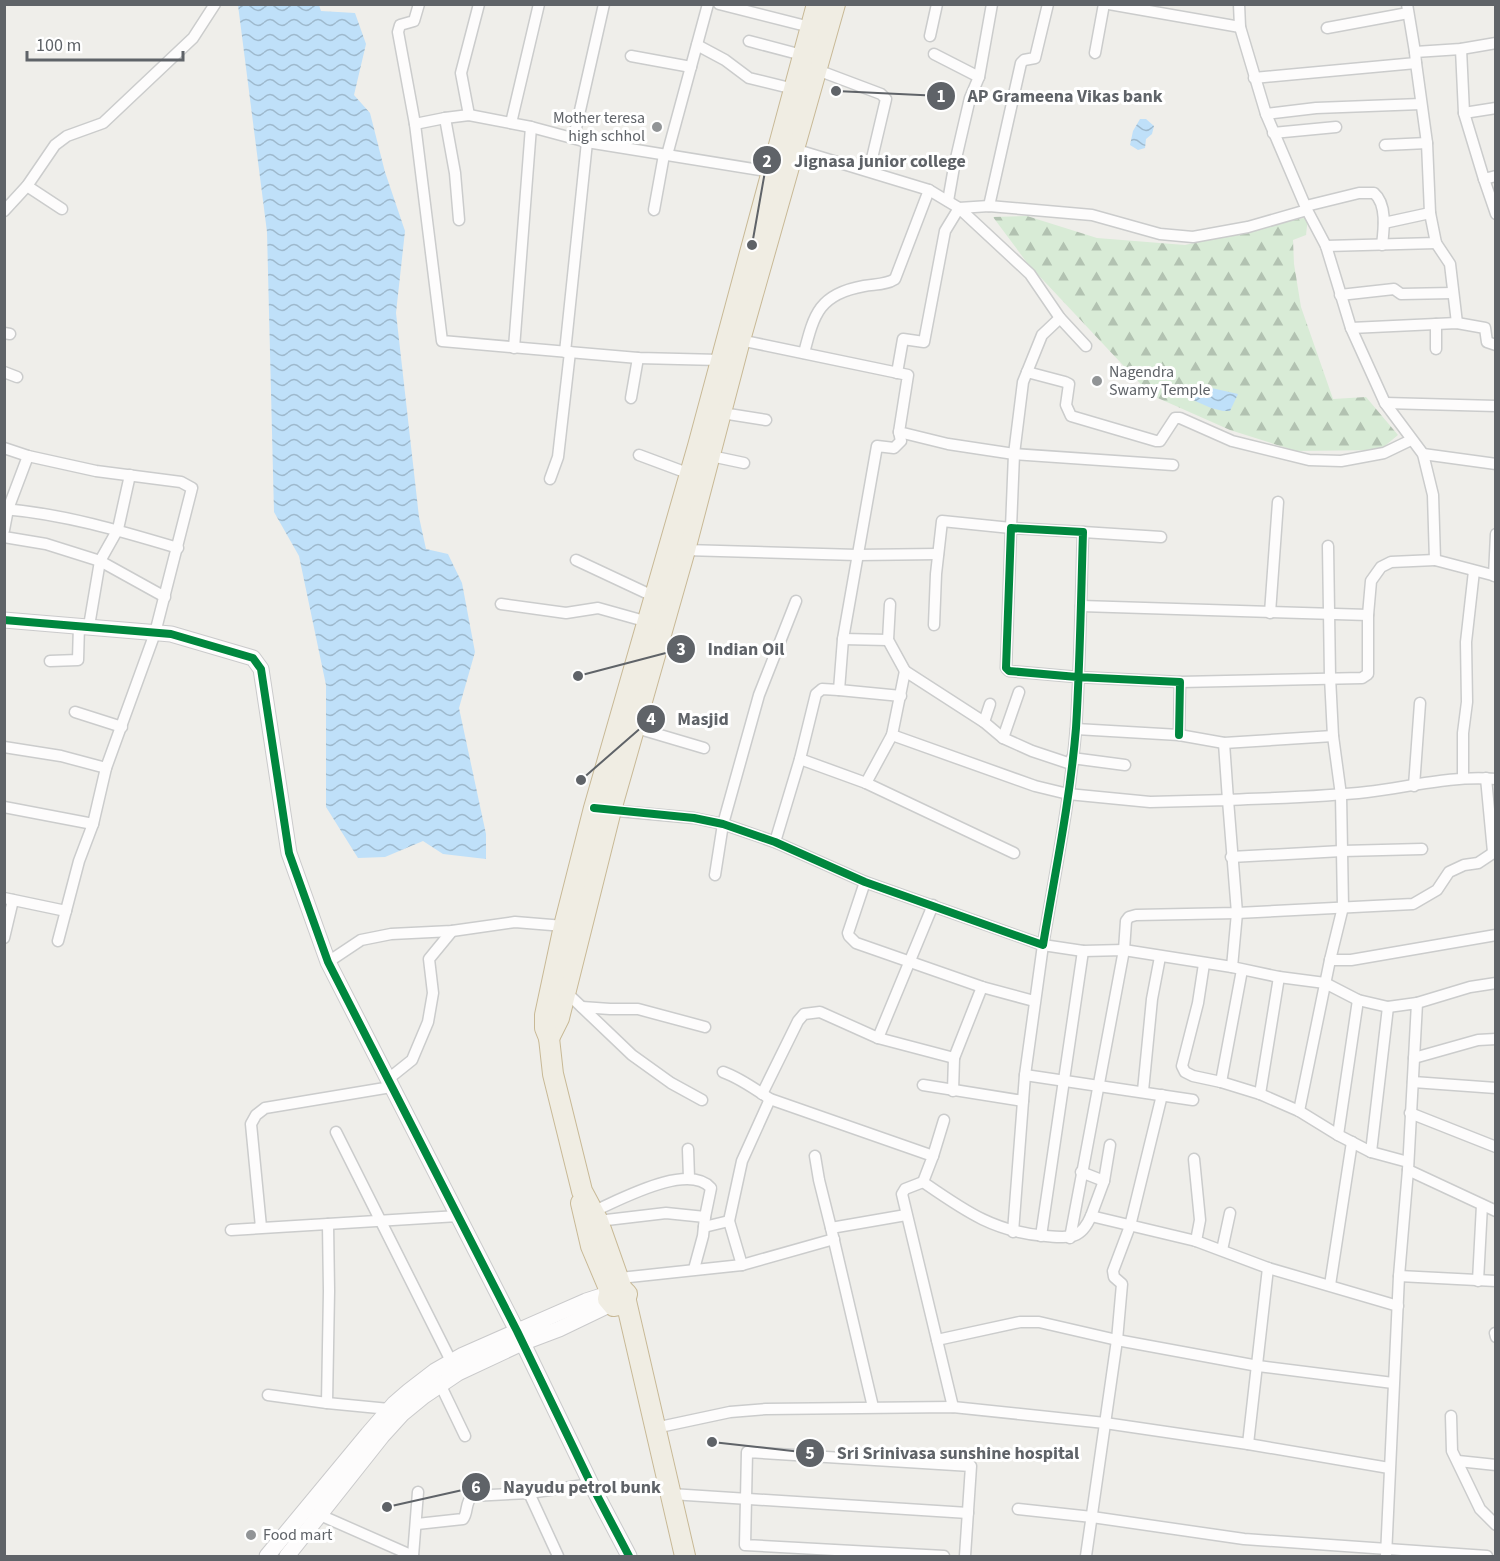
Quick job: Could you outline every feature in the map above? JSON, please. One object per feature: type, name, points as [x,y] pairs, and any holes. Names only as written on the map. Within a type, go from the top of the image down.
[{"type":"highway","points":[[549,1038],[559,1018],[566,992],[602,809],[648,622],[720,360],[794,149],[810,27],[816,4]]},
{"type":"highway","points":[[673,1557],[616,1295],[596,1216],[582,1191],[553,1074],[545,1016],[564,926],[602,809],[633,727],[686,550],[740,340],[772,172],[794,89],[835,4]]},
{"type":"highway","points":[[582,1191],[580,1206],[591,1246],[616,1295],[655,1428],[685,1557]]},
{"type":"street","points":[[4,211],[27,186],[55,145],[67,136],[103,123],[193,38],[215,4]]},
{"type":"street","points":[[419,4],[414,21],[400,26],[398,32],[415,124],[442,341],[638,358],[720,360]]},
{"type":"street","points":[[469,115],[461,73],[479,4]]},
{"type":"street","points":[[511,123],[539,4]]},
{"type":"street","points":[[574,137],[604,4]]},
{"type":"street","points":[[654,210],[665,155],[708,4]]},
{"type":"street","points":[[719,4],[810,27]]},
{"type":"street","points":[[930,36],[937,4]]},
{"type":"street","points":[[948,201],[970,98],[979,77],[992,4]]},
{"type":"street","points":[[989,206],[1021,63],[1024,60],[1035,58],[1048,4]]},
{"type":"street","points":[[1095,53],[1104,4]]},
{"type":"street","points":[[1108,4],[1158,8],[1240,27]]},
{"type":"street","points":[[1239,4],[1240,27],[1266,114],[1326,246],[1351,328],[1384,403],[1423,454],[1433,495],[1435,560]]},
{"type":"street","points":[[1327,28],[1407,9],[1427,143],[1430,213],[1436,243],[1450,264],[1457,323]]},
{"type":"street","points":[[749,41],[881,94],[886,99],[869,171]]},
{"type":"street","points":[[1254,78],[1415,58],[1496,43]]},
{"type":"street","points":[[697,45],[725,60],[749,78],[794,89]]},
{"type":"street","points":[[1461,49],[1464,113],[1496,214]]},
{"type":"street","points":[[934,54],[979,77]]},
{"type":"street","points":[[631,56],[691,67]]},
{"type":"street","points":[[1266,114],[1316,108],[1421,104]]},
{"type":"street","points":[[1464,113],[1496,108]]},
{"type":"street","points":[[415,124],[469,115],[531,127],[587,142],[772,172]]},
{"type":"street","points":[[445,118],[455,173],[459,220]]},
{"type":"street","points":[[514,348],[531,127]]},
{"type":"street","points":[[1273,133],[1336,127]]},
{"type":"street","points":[[550,479],[558,456],[570,352],[587,142]]},
{"type":"street","points":[[1385,145],[1427,143]]},
{"type":"street","points":[[794,149],[929,190],[959,208],[1030,274],[1060,318],[1086,346]]},
{"type":"street","points":[[1484,179],[1496,176]]},
{"type":"street","points":[[27,186],[62,209]]},
{"type":"street","points":[[804,353],[813,318],[823,304],[847,290],[883,284],[896,279],[929,190]]},
{"type":"street","points":[[959,208],[989,206],[1092,215],[1160,234],[1193,237],[1248,227],[1359,193],[1374,193],[1379,197],[1384,224],[1382,245]]},
{"type":"street","points":[[897,373],[903,339],[924,342],[945,231],[959,208]]},
{"type":"street","points":[[1384,224],[1430,213]]},
{"type":"street","points":[[1326,246],[1436,243]]},
{"type":"street","points":[[1340,295],[1394,289],[1401,294],[1453,293]]},
{"type":"street","points":[[1060,318],[1042,335],[1023,382],[1014,454],[1006,668],[1009,671],[1180,682],[1362,678],[1368,674],[1368,615],[1371,581],[1382,567],[1391,562],[1435,560],[1495,576],[1496,534]]},
{"type":"street","points":[[1351,328],[1457,323],[1485,328],[1487,342],[1496,345]]},
{"type":"street","points":[[1436,324],[1436,349]]},
{"type":"street","points":[[740,340],[908,375],[899,432],[901,441],[894,447],[877,446],[843,639],[839,690]]},
{"type":"street","points":[[631,398],[638,358]]},
{"type":"street","points":[[4,372],[17,377]]},
{"type":"street","points":[[1027,372],[1069,384],[1066,405],[1071,416],[1156,441],[1161,441],[1175,418],[1180,418],[1232,441],[1309,460],[1341,461],[1384,453],[1411,440]]},
{"type":"street","points":[[1384,403],[1496,406]]},
{"type":"street","points":[[722,413],[766,420]]},
{"type":"street","points":[[899,432],[948,444],[1014,454],[1173,465]]},
{"type":"street","points":[[4,448],[28,456],[96,471],[180,482],[192,488],[155,633],[106,768],[93,824],[79,861],[57,941]]},
{"type":"street","points":[[1423,454],[1496,464]]},
{"type":"street","points":[[639,455],[690,474]]},
{"type":"street","points":[[4,530],[6,509],[28,456]]},
{"type":"street","points":[[711,456],[744,463]]},
{"type":"street","points":[[50,661],[78,660],[100,561],[117,529],[130,475]]},
{"type":"street","points":[[1270,613],[1278,502]]},
{"type":"street","points":[[6,509],[44,514],[117,529],[178,548]]},
{"type":"street","points":[[934,626],[942,521],[1011,528],[1161,537]]},
{"type":"street","points":[[1012,1232],[1025,1075],[1034,1001],[1068,794],[1076,729],[1083,532]]},
{"type":"street","points":[[4,537],[46,544],[100,561],[165,597]]},
{"type":"street","points":[[1299,1111],[1343,907],[1341,795],[1333,736],[1330,678],[1328,546]]},
{"type":"street","points":[[686,550],[857,555],[938,554]]},
{"type":"street","points":[[576,560],[655,597]]},
{"type":"street","points":[[1463,777],[1463,733],[1467,702],[1466,642],[1474,571]]},
{"type":"street","points":[[715,874],[723,824],[759,695],[796,601]]},
{"type":"street","points":[[501,604],[566,613],[598,608],[648,622]]},
{"type":"street","points":[[890,604],[888,640],[905,671],[984,722],[1003,738],[1032,751],[1072,761],[1125,765]]},
{"type":"street","points":[[1081,606],[1368,615]]},
{"type":"street","points":[[4,620],[171,634],[253,658],[261,669],[289,854],[328,962],[629,1557]]},
{"type":"street","points":[[843,639],[888,640]]},
{"type":"street","points":[[866,783],[892,735],[905,671]]},
{"type":"street","points":[[1179,735],[1180,682]]},
{"type":"street","points":[[775,842],[800,759],[816,694],[822,689],[901,696]]},
{"type":"street","points":[[1003,738],[1019,692]]},
{"type":"street","points":[[1413,786],[1420,703]]},
{"type":"street","points":[[984,722],[990,704]]},
{"type":"street","points":[[75,712],[122,726]]},
{"type":"street","points":[[633,727],[704,748]]},
{"type":"street","points":[[1076,729],[1179,735],[1224,743],[1333,736]]},
{"type":"street","points":[[892,735],[1035,786],[1068,794],[1150,802],[1341,795],[1463,777],[1491,778],[1494,851],[1478,863],[1449,872],[1437,890],[1413,904],[1129,917],[1126,921],[1124,950],[1070,1238]]},
{"type":"street","points":[[1221,1082],[1237,969],[1237,913],[1224,743]]},
{"type":"street","points":[[4,747],[60,756],[106,768]]},
{"type":"street","points":[[800,759],[866,783],[1014,853]]},
{"type":"street","points":[[4,807],[93,824]]},
{"type":"street","points":[[602,809],[694,818],[723,824],[775,842],[865,882],[1043,945],[1083,951],[1124,950],[1325,983],[1358,1000],[1388,1007],[1417,1003],[1470,987],[1496,983]]},
{"type":"street","points":[[1231,857],[1422,849]]},
{"type":"street","points":[[865,882],[848,933],[856,943],[982,987],[1034,1001]]},
{"type":"street","points":[[4,938],[9,899],[66,911]]},
{"type":"street","points":[[878,1038],[933,905]]},
{"type":"street","points":[[328,962],[361,940],[391,934],[452,931],[515,922],[564,926]]},
{"type":"street","points":[[261,1227],[251,1124],[256,1115],[265,1108],[389,1083],[412,1060],[428,1022],[433,993],[429,958],[452,931]]},
{"type":"street","points":[[1330,960],[1351,960],[1496,935]]},
{"type":"street","points":[[1041,1236],[1083,951]]},
{"type":"street","points":[[1143,1091],[1152,999],[1160,957]]},
{"type":"street","points":[[1204,964],[1198,1003],[1182,1066],[1185,1072],[1260,1094],[1299,1111],[1371,1152],[1408,1166],[1496,1211]]},
{"type":"street","points":[[1260,1094],[1279,977]]},
{"type":"street","points":[[953,1091],[954,1058],[982,987]]},
{"type":"street","points":[[566,992],[632,1055],[671,1083],[702,1100]]},
{"type":"street","points":[[1338,1135],[1358,1000]]},
{"type":"street","points":[[1385,1552],[1399,1276],[1417,1003]]},
{"type":"street","points":[[582,1007],[610,1010],[639,1009],[705,1027]]},
{"type":"street","points":[[1371,1152],[1388,1007]]},
{"type":"street","points":[[742,1265],[729,1221],[742,1161],[798,1021],[804,1014],[820,1012],[878,1038],[954,1058]]},
{"type":"street","points":[[1414,1058],[1478,1040],[1496,1039]]},
{"type":"street","points":[[723,1072],[740,1078],[766,1097],[933,1156]]},
{"type":"street","points":[[1025,1075],[1193,1100]]},
{"type":"street","points":[[1413,1082],[1496,1088]]},
{"type":"street","points":[[923,1085],[1023,1101]]},
{"type":"street","points":[[1086,1557],[1117,1340],[1122,1284],[1114,1277],[1113,1271],[1130,1226],[1162,1095]]},
{"type":"street","points":[[1410,1113],[1493,1144]]},
{"type":"street","points":[[944,1120],[924,1182],[903,1192],[906,1215],[953,1407]]},
{"type":"street","points":[[336,1132],[451,1361]]},
{"type":"street","points":[[1330,1285],[1352,1142]]},
{"type":"street","points":[[924,1182],[966,1211],[1012,1232],[1070,1238],[1082,1232],[1091,1216],[1104,1181],[1110,1145]]},
{"type":"street","points":[[688,1149],[689,1178]]},
{"type":"street","points":[[815,1156],[873,1407]]},
{"type":"street","points":[[1194,1159],[1200,1220],[1196,1241]]},
{"type":"street","points":[[1081,1172],[1104,1181]]},
{"type":"street","points":[[596,1216],[664,1182],[689,1178],[707,1184],[711,1188],[694,1269]]},
{"type":"street","points":[[1478,1281],[1482,1205]]},
{"type":"street","points":[[596,1216],[666,1213],[704,1222],[729,1221]]},
{"type":"street","points":[[1222,1250],[1230,1213]]},
{"type":"street","points":[[267,1557],[389,1409],[409,1391],[451,1361],[519,1337],[558,1329],[616,1295],[694,1269],[742,1265],[833,1233],[906,1215]]},
{"type":"street","points":[[231,1230],[458,1216]]},
{"type":"street","points":[[1091,1216],[1196,1241],[1268,1268],[1398,1306]]},
{"type":"street","points":[[327,1404],[328,1224]]},
{"type":"street","points":[[1248,1444],[1268,1268]]},
{"type":"street","points":[[1399,1276],[1496,1281]]},
{"type":"street","points":[[937,1340],[1020,1322],[1039,1322],[1117,1340],[1258,1366],[1393,1383]]},
{"type":"street","points":[[287,1557],[395,1422],[440,1384],[519,1337]]},
{"type":"street","points":[[440,1384],[465,1436]]},
{"type":"street","points":[[268,1395],[327,1404],[389,1409]]},
{"type":"street","points":[[655,1428],[730,1412],[766,1409],[953,1407],[1105,1423],[1389,1468]]},
{"type":"street","points":[[1451,1416],[1452,1450],[1480,1509],[1496,1524]]},
{"type":"street","points":[[944,1557],[745,1545],[747,1452],[971,1466],[965,1557]]},
{"type":"street","points":[[1458,1461],[1496,1466]]},
{"type":"street","points":[[417,1524],[463,1520],[468,1500],[472,1496],[528,1493],[591,1484]]},
{"type":"street","points":[[320,1515],[413,1556],[418,1492]]},
{"type":"street","points":[[528,1493],[558,1557]]},
{"type":"street","points":[[671,1494],[968,1513]]},
{"type":"street","points":[[1018,1509],[1092,1517],[1244,1539],[1385,1552],[1487,1557]]},
{"type":"green space","points":[[1027,216],[1097,238],[1185,245],[1308,217],[1306,235],[1293,240],[1294,264],[1301,307],[1333,399],[1366,397],[1398,435],[1380,450],[1296,451],[1230,430],[1151,395],[1028,264],[993,217]]},
{"type":"water","points":[[238,5],[319,5],[321,11],[355,13],[366,44],[354,95],[370,113],[385,172],[405,231],[396,313],[419,517],[426,549],[448,554],[462,583],[475,652],[459,708],[486,834],[486,859],[443,854],[423,841],[385,857],[358,858],[326,807],[326,685],[299,556],[274,512],[267,232]]},
{"type":"water","points":[[1140,119],[1146,119],[1154,126],[1152,134],[1146,139],[1145,148],[1138,150],[1130,145],[1133,131]]},
{"type":"water","points":[[1207,387],[1238,394],[1230,411],[1211,408],[1175,392],[1182,389]]},
{"type":"cycle path","points":[[594,808],[694,818],[723,824],[775,842],[865,882],[1043,945],[1066,810],[1076,728],[1077,704],[1078,679],[1079,655],[1083,532],[1011,528],[1006,668],[1009,671],[1077,677],[1180,682],[1179,735]]},
{"type":"cycle path","points":[[4,620],[171,634],[253,658],[261,669],[289,853],[328,962],[629,1556]]},
{"type":"place","name":"AP Grameena Vikas bank","points":[[836,91]]},
{"type":"place","name":"Mother teresa high schhol","points":[[657,127]]},
{"type":"place","name":"Jignasa junior college","points":[[752,245]]},
{"type":"place","name":"Nagendra Swamy Temple","points":[[1097,381]]},
{"type":"place","name":"Indian Oil","points":[[578,676]]},
{"type":"place","name":"Masjid","points":[[581,780]]},
{"type":"place","name":"Sri Srinivasa sunshine hospital","points":[[712,1442]]},
{"type":"place","name":"Nayudu petrol bunk","points":[[387,1507]]},
{"type":"place","name":"Food mart","points":[[251,1535]]}]
